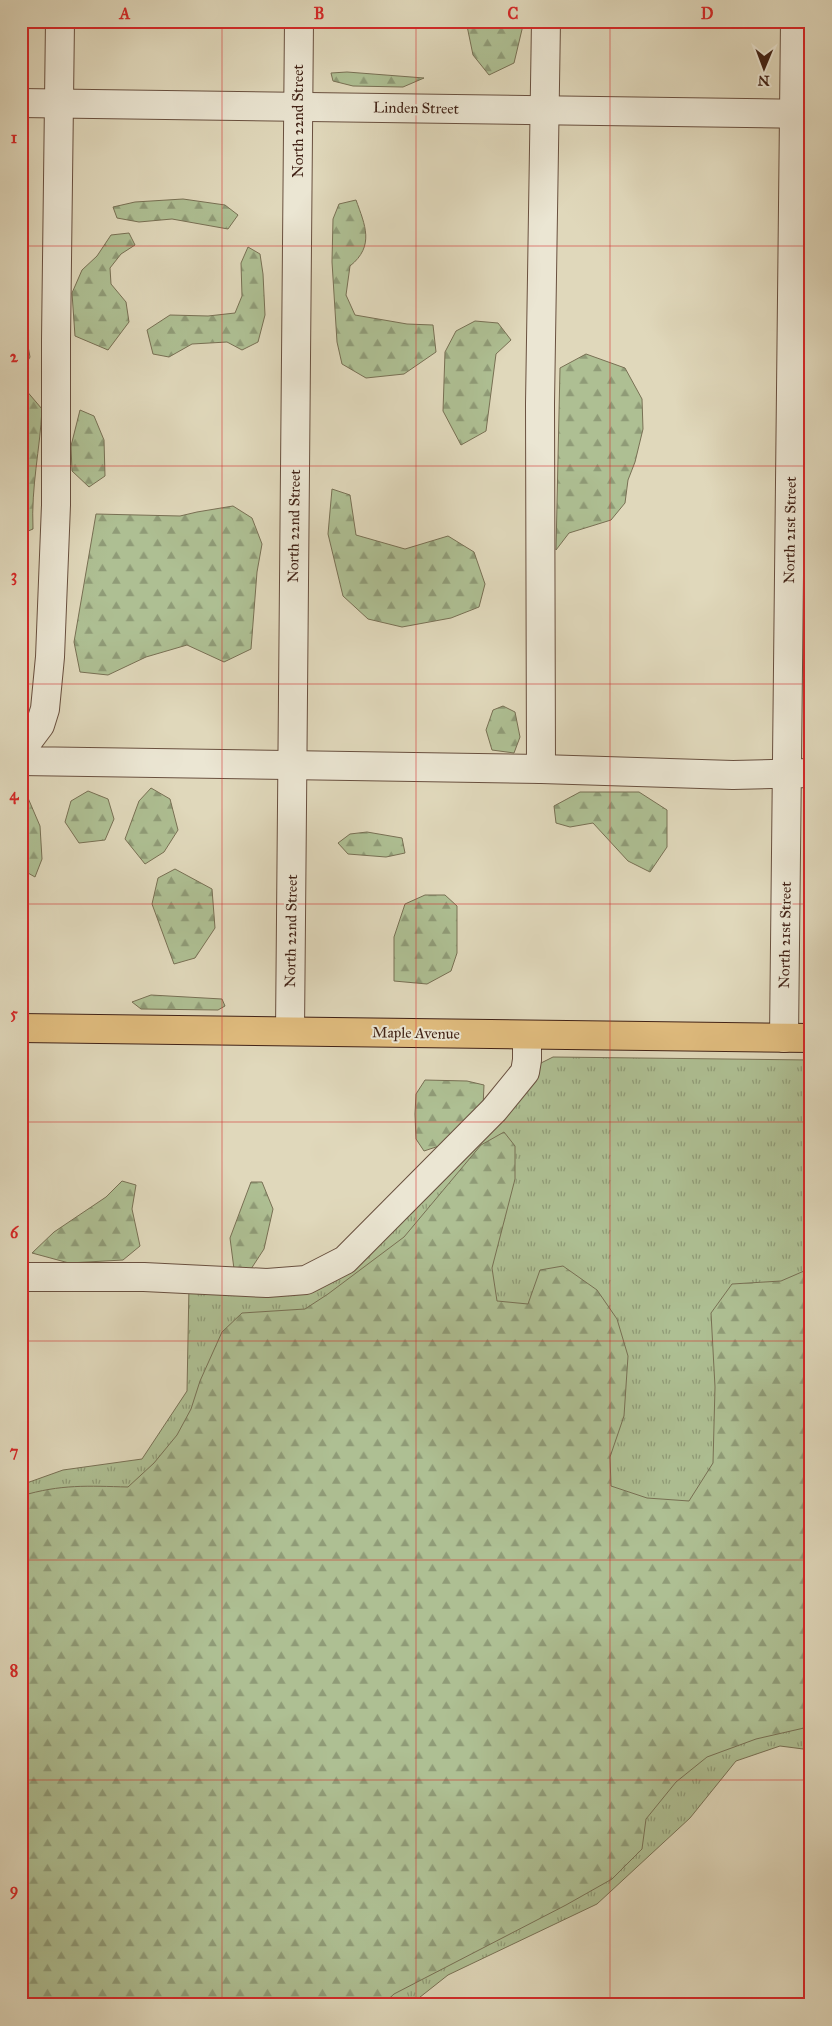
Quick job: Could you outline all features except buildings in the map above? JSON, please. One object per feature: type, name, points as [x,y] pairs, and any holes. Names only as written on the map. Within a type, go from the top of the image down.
[{"type":"main road","name":"Maple Avenue","points":[[21,1028],[811,1038]]},
{"type":"street","points":[[60,21],[56,505],[50,656],[45,709],[40,725],[22,749],[21,761],[541,769],[733,775],[799,773]]},
{"type":"street","name":"North 22nd Street","points":[[290,1032],[299,21]]},
{"type":"street","points":[[541,769],[540,404],[546,21]]},
{"type":"street","name":"North 21st Street","points":[[784,1038],[799,773],[802,114],[795,21]]},
{"type":"street","name":"Linden Street","points":[[21,103],[802,114]]},
{"type":"street","points":[[21,1277],[144,1277],[267,1283],[306,1280],[346,1260],[494,1110],[525,1072],[527,1034]]},
{"type":"green space","points":[[466,21],[524,21],[514,63],[489,75],[473,55]]},
{"type":"green space","points":[[347,72],[424,78],[403,87],[353,86],[333,81],[331,73]]},
{"type":"green space","points":[[183,199],[225,205],[238,215],[228,229],[172,219],[139,222],[117,218],[113,207],[135,202]]},
{"type":"green space","points":[[356,200],[366,235],[363,251],[350,266],[346,295],[355,315],[407,324],[433,325],[436,352],[404,374],[366,378],[342,364],[337,342],[332,262],[333,219],[339,204]]},
{"type":"green space","points":[[129,233],[135,245],[121,254],[110,268],[111,284],[126,302],[129,322],[108,350],[75,336],[72,293],[82,270],[97,256],[111,235]]},
{"type":"green space","points":[[248,247],[260,254],[263,274],[265,315],[258,342],[242,350],[227,342],[192,344],[169,357],[153,354],[147,330],[170,315],[208,316],[235,313],[242,296],[241,263]]},
{"type":"green space","points":[[475,321],[498,323],[511,340],[496,354],[486,431],[461,445],[443,411],[445,352],[456,331]]},
{"type":"green space","points":[[21,328],[25,330],[30,357],[21,373]]},
{"type":"green space","points":[[586,354],[625,368],[642,399],[643,429],[635,462],[628,480],[625,503],[611,520],[569,533],[556,550],[560,368]]},
{"type":"green space","points":[[21,389],[25,389],[42,409],[34,483],[33,529],[21,534]]},
{"type":"green space","points":[[80,410],[94,416],[104,440],[105,476],[89,487],[72,471],[71,446]]},
{"type":"green space","points":[[332,489],[350,495],[356,535],[405,549],[448,536],[474,552],[485,584],[479,607],[451,618],[402,627],[368,619],[343,596],[328,534]]},
{"type":"green space","points":[[233,506],[252,518],[262,544],[257,572],[251,649],[224,662],[187,645],[146,657],[108,675],[80,672],[74,642],[96,514],[180,516]]},
{"type":"green space","points":[[503,706],[515,712],[520,737],[514,753],[492,750],[486,730],[493,710]]},
{"type":"green space","points":[[151,788],[170,799],[178,830],[164,852],[145,864],[125,839],[139,801]]},
{"type":"green space","points":[[21,789],[25,791],[40,826],[42,859],[35,877],[21,869]]},
{"type":"green space","points":[[88,791],[108,799],[114,819],[105,840],[79,843],[65,822],[71,801]]},
{"type":"green space","points":[[580,792],[639,792],[667,810],[667,847],[650,872],[628,861],[593,823],[570,827],[556,823],[554,806]]},
{"type":"green space","points":[[367,832],[402,838],[405,853],[386,857],[348,854],[338,843],[350,834]]},
{"type":"green space","points":[[175,869],[212,889],[215,928],[195,958],[174,964],[152,904],[158,878]]},
{"type":"green space","points":[[425,895],[445,895],[457,906],[457,953],[451,971],[427,984],[394,981],[394,937],[405,904]]},
{"type":"green space","points":[[151,995],[222,999],[225,1006],[218,1010],[141,1009],[132,1002]]},
{"type":"green space","points":[[553,1057],[811,1060],[811,1750],[780,1746],[736,1761],[690,1818],[597,1904],[448,1975],[410,2005],[21,2005],[21,1485],[63,1470],[142,1459],[187,1391],[189,1286],[304,1285],[524,1083],[541,1063]]},
{"type":"green space","points":[[425,1080],[467,1081],[484,1085],[483,1107],[442,1145],[424,1151],[416,1139],[415,1114],[416,1094]]},
{"type":"green space","points":[[504,1132],[515,1146],[515,1179],[492,1268],[497,1301],[528,1304],[540,1270],[563,1266],[597,1290],[617,1319],[628,1356],[624,1416],[610,1457],[611,1486],[647,1498],[689,1501],[713,1463],[715,1387],[711,1313],[732,1284],[781,1281],[811,1268],[811,1729],[804,1728],[756,1739],[707,1757],[676,1782],[646,1819],[642,1849],[612,1879],[566,1905],[394,1994],[382,2005],[21,2005],[21,1496],[49,1489],[87,1486],[128,1487],[154,1463],[177,1435],[191,1409],[200,1381],[222,1332],[242,1313],[305,1309],[328,1294],[404,1237],[481,1145]]},
{"type":"green space","points":[[122,1181],[136,1185],[132,1209],[140,1246],[123,1260],[69,1263],[32,1253],[54,1232],[106,1197]]},
{"type":"green space","points":[[251,1182],[262,1182],[273,1209],[264,1249],[251,1269],[234,1269],[230,1238]]}]
